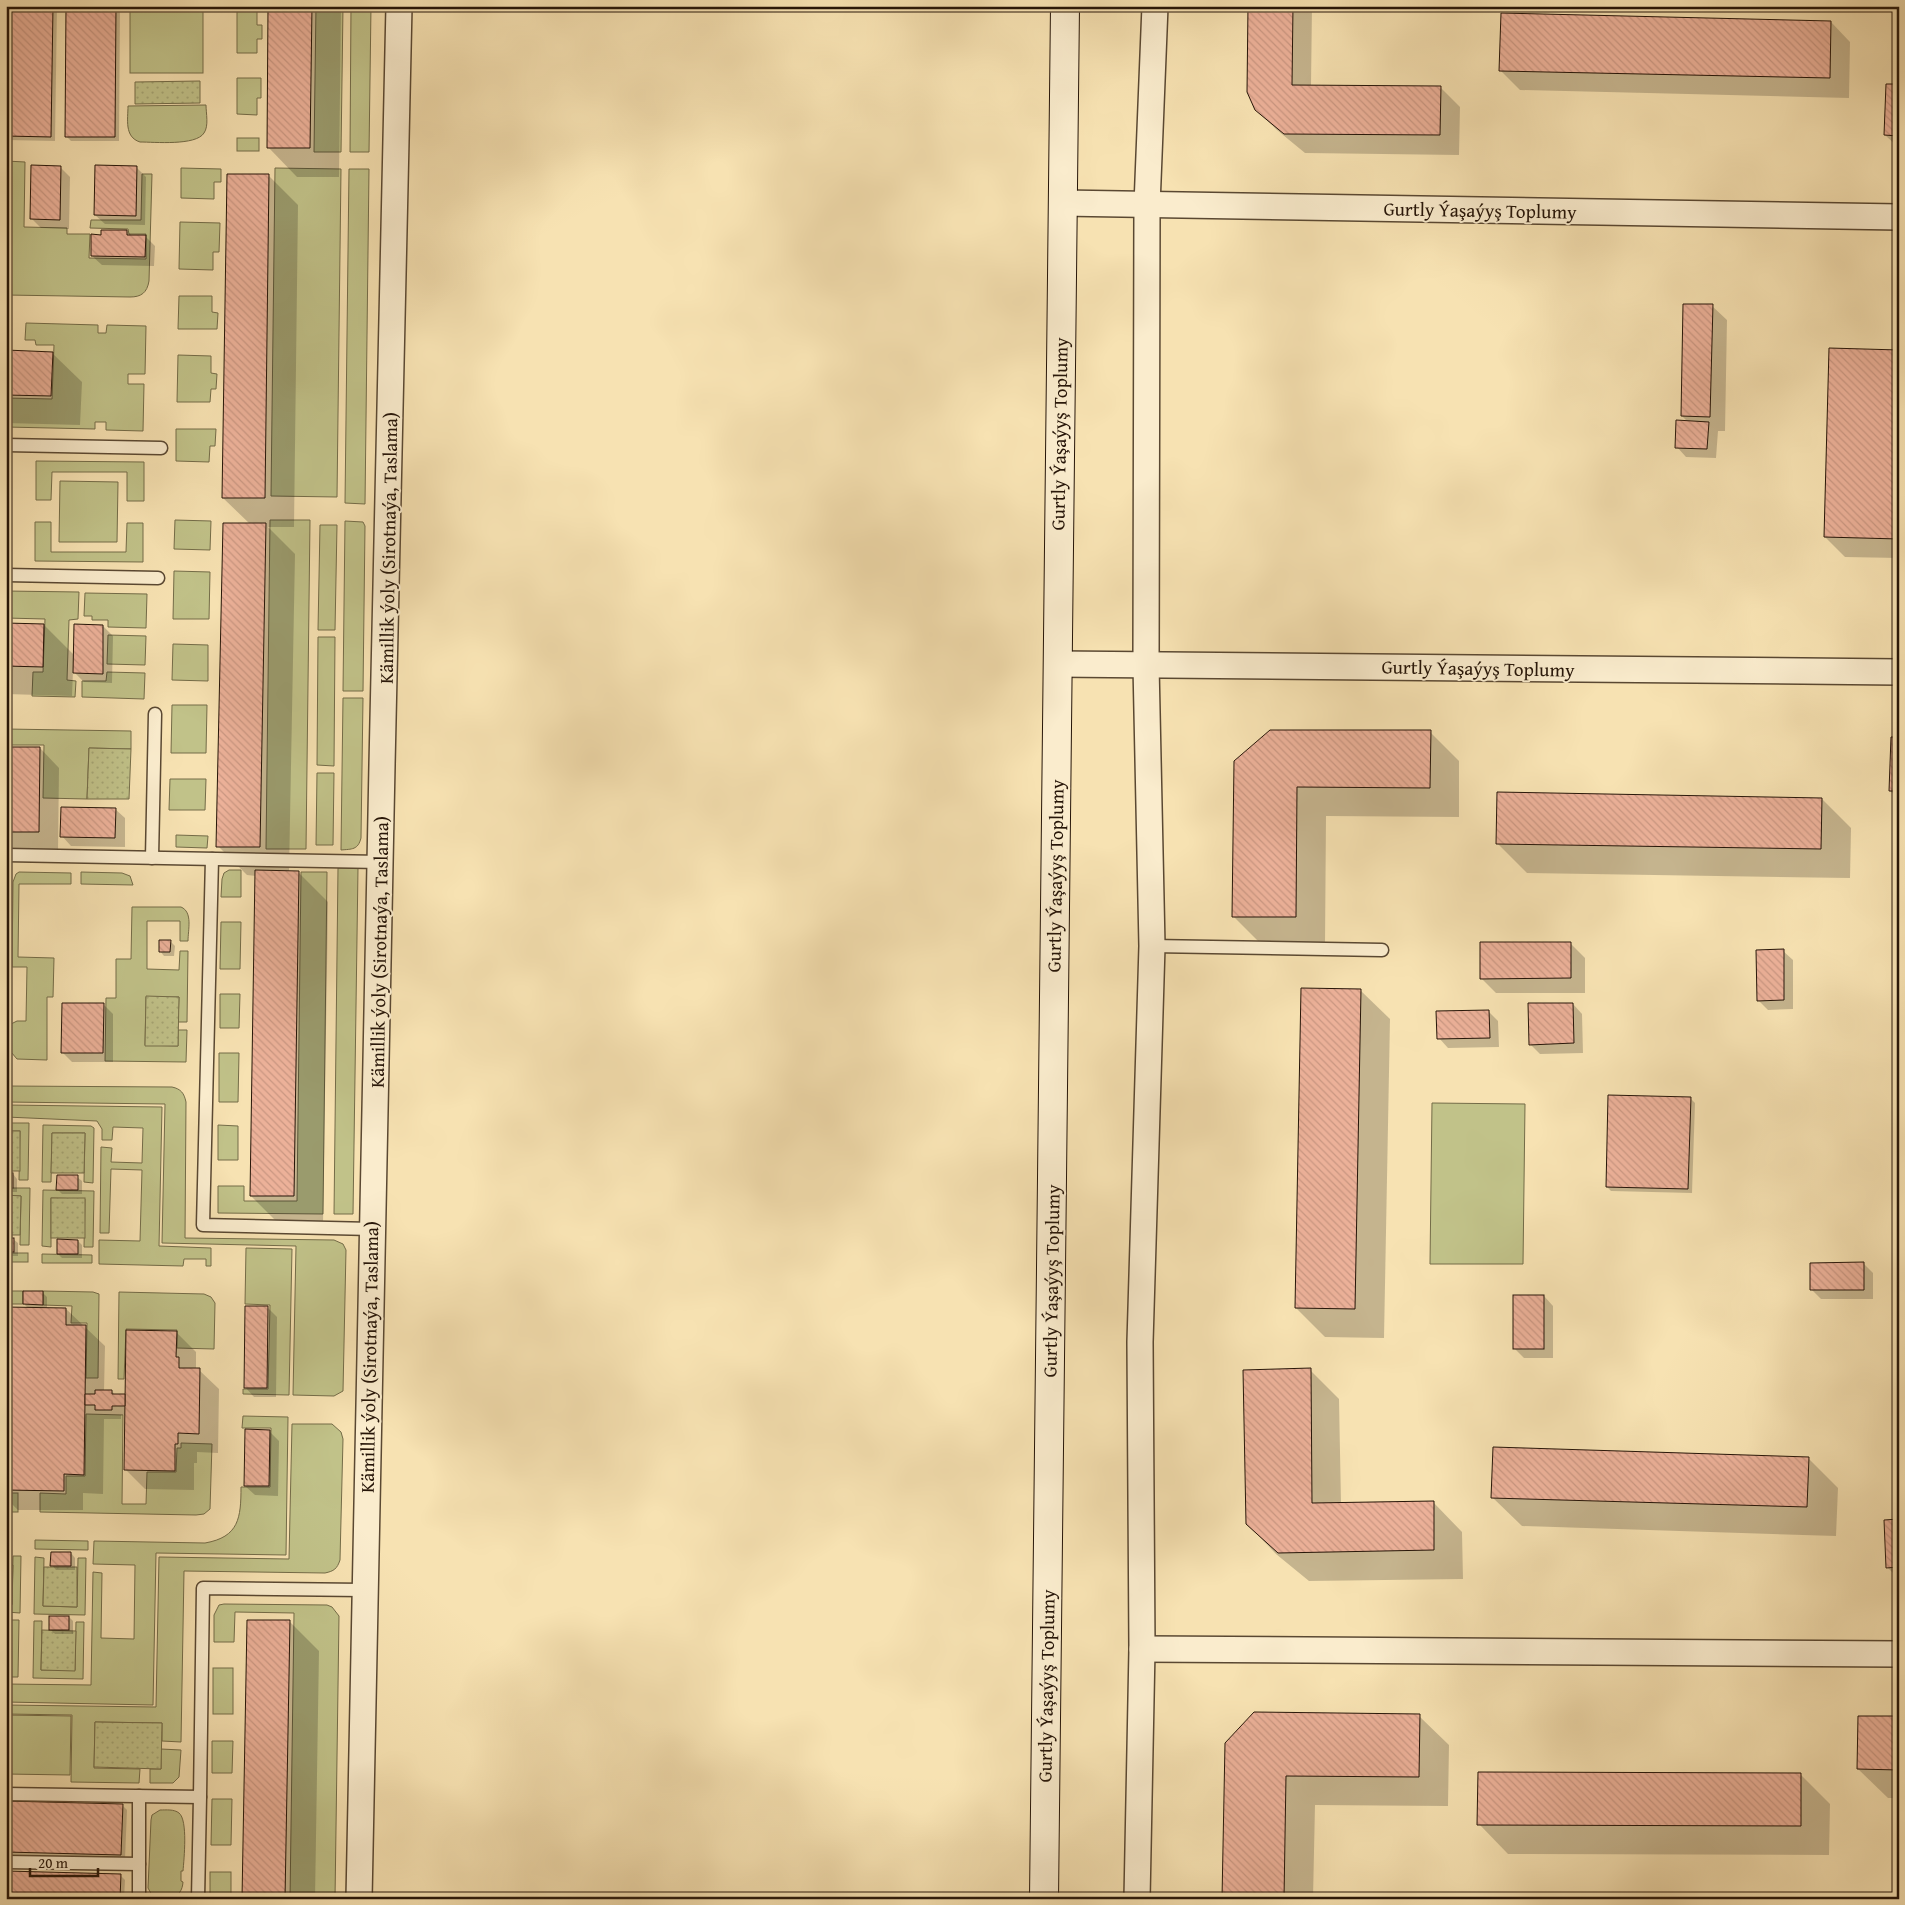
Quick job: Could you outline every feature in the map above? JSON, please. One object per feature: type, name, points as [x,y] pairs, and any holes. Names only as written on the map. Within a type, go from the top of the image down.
[{"type":"street","name":"Kämillik ýoly (Sirotnaýa, Taslama)","points":[[359,1899],[363,1590],[399,6]]},
{"type":"street","name":"Gurtly Ýaşaýyş Toplumy","points":[[1044,1899],[1065,6]]},
{"type":"street","points":[[1137,1899],[1142,1649],[1140,1342],[1152,946],[1146,665],[1147,205],[1155,6]]},
{"type":"street","name":"Gurtly Ýaşaýyş Toplumy","points":[[1062,203],[1899,217]]},
{"type":"street","name":"Gurtly Ýaşaýyş Toplumy","points":[[1057,664],[1899,672]]},
{"type":"street","points":[[1142,1649],[1899,1654]]},
{"type":"lane","points":[[6,445],[161,448]]},
{"type":"lane","points":[[6,575],[158,578]]},
{"type":"lane","points":[[152,858],[155,714]]},
{"type":"lane","points":[[6,855],[381,862]]},
{"type":"lane","points":[[212,859],[203,1225],[372,1229]]},
{"type":"lane","points":[[1152,946],[1382,950]]},
{"type":"lane","points":[[198,1899],[203,1588],[363,1590]]},
{"type":"lane","points":[[6,1794],[200,1797]]},
{"type":"lane","points":[[139,1796],[139,1899]]},
{"type":"lane","points":[[6,1862],[139,1864]]},
{"type":"green space","points":[[130,6],[203,6],[203,73],[130,73]]},
{"type":"green space","points":[[316,6],[343,6],[341,152],[314,152]]},
{"type":"green space","points":[[351,6],[371,6],[369,152],[350,152]]},
{"type":"green space","points":[[237,7],[257,7],[257,25],[262,25],[262,39],[257,39],[257,53],[237,53]]},
{"type":"green space","points":[[237,78],[261,78],[261,98],[257,98],[257,115],[237,114]]},
{"type":"green space","points":[[200,81],[200,103],[135,104],[135,82]]},
{"type":"green space","points":[[206,105],[206,130],[200,137],[193,140],[184,142],[140,142],[135,140],[129,132],[128,106]]},
{"type":"green space","points":[[237,138],[259,138],[259,151],[237,151]]},
{"type":"green space","points":[[6,161],[25,162],[24,227],[67,228],[67,234],[90,234],[89,258],[146,259],[146,234],[129,234],[128,229],[90,228],[91,220],[141,220],[142,174],[152,174],[149,281],[145,291],[140,295],[130,297],[6,295]]},
{"type":"green space","points":[[181,168],[221,169],[221,182],[214,182],[214,199],[181,198]]},
{"type":"green space","points":[[275,168],[341,169],[337,497],[271,496]]},
{"type":"green space","points":[[349,169],[369,169],[365,504],[345,503]]},
{"type":"green space","points":[[180,222],[220,223],[219,252],[213,252],[213,270],[179,269]]},
{"type":"green space","points":[[179,296],[212,296],[212,312],[218,313],[217,329],[178,329]]},
{"type":"green space","points":[[26,323],[98,325],[98,333],[106,333],[107,325],[146,326],[145,374],[128,374],[128,384],[144,384],[143,431],[106,430],[106,422],[95,422],[95,429],[6,427],[6,398],[52,399],[54,345],[36,345],[35,340],[25,340]]},
{"type":"green space","points":[[178,355],[211,356],[211,373],[217,374],[216,389],[211,389],[210,402],[177,402]]},
{"type":"green space","points":[[176,429],[216,429],[215,446],[210,446],[209,462],[176,461]]},
{"type":"green space","points":[[36,461],[144,462],[144,501],[127,501],[127,472],[52,472],[51,500],[36,500]]},
{"type":"green space","points":[[60,481],[118,482],[117,542],[59,542]]},
{"type":"green space","points":[[175,520],[211,521],[210,550],[174,549]]},
{"type":"green space","points":[[270,520],[310,520],[306,849],[266,849]]},
{"type":"green space","points":[[345,521],[363,522],[365,526],[363,691],[343,691]]},
{"type":"green space","points":[[35,522],[51,522],[51,552],[126,552],[127,523],[143,523],[143,562],[35,561]]},
{"type":"green space","points":[[320,525],[337,525],[335,630],[318,630]]},
{"type":"green space","points":[[174,571],[210,572],[209,619],[173,619]]},
{"type":"green space","points":[[6,591],[79,592],[78,619],[69,620],[67,680],[76,681],[75,697],[32,696],[33,672],[43,672],[45,619],[6,618]]},
{"type":"green space","points":[[85,593],[147,594],[146,628],[108,627],[108,620],[92,620],[92,616],[84,616]]},
{"type":"green space","points":[[108,635],[146,636],[145,665],[107,664]]},
{"type":"green space","points":[[318,637],[335,637],[334,766],[317,765]]},
{"type":"green space","points":[[173,644],[208,645],[208,681],[172,680]]},
{"type":"green space","points":[[107,672],[145,673],[144,699],[82,697],[82,681],[106,681]]},
{"type":"green space","points":[[343,698],[363,698],[361,838],[356,847],[341,850]]},
{"type":"green space","points":[[172,705],[207,705],[206,753],[171,753]]},
{"type":"green space","points":[[6,729],[131,731],[131,749],[89,748],[87,799],[43,798],[44,745],[6,745]]},
{"type":"green space","points":[[89,748],[131,749],[129,799],[87,799]]},
{"type":"green space","points":[[317,773],[334,773],[333,845],[316,845]]},
{"type":"green space","points":[[170,779],[206,779],[205,810],[169,810]]},
{"type":"green space","points":[[176,835],[208,836],[207,848],[176,847]]},
{"type":"green space","points":[[338,868],[358,868],[353,1214],[334,1214]]},
{"type":"green space","points":[[229,870],[241,870],[241,897],[221,897],[222,879],[224,873]]},
{"type":"green space","points":[[19,872],[71,873],[71,884],[19,884],[18,957],[54,958],[53,997],[47,997],[47,1060],[17,1059],[11,1052],[11,1024],[17,1021],[26,1021],[27,967],[12,967],[13,882],[16,874]]},
{"type":"green space","points":[[81,872],[122,873],[130,876],[133,885],[81,884]]},
{"type":"green space","points":[[301,872],[327,872],[323,1214],[218,1213],[218,1186],[244,1186],[244,1201],[297,1201]]},
{"type":"green space","points":[[132,907],[181,907],[187,913],[189,922],[188,941],[180,941],[180,921],[147,921],[147,969],[179,970],[180,951],[188,951],[187,1022],[178,1022],[179,997],[146,997],[145,1045],[178,1046],[178,1030],[187,1030],[186,1062],[105,1061],[106,998],[116,998],[116,959],[131,959]]},
{"type":"green space","points":[[221,922],[241,922],[240,969],[220,969]]},
{"type":"green space","points":[[220,994],[240,994],[239,1028],[220,1028]]},
{"type":"green space","points":[[146,996],[179,997],[178,1046],[145,1046]]},
{"type":"green space","points":[[219,1053],[239,1053],[238,1102],[219,1102]]},
{"type":"green space","points":[[6,1086],[172,1087],[180,1090],[186,1102],[185,1238],[334,1240],[343,1244],[346,1250],[343,1391],[334,1396],[293,1395],[296,1246],[162,1243],[165,1104],[6,1102]]},
{"type":"green space","points":[[1432,1103],[1525,1104],[1523,1264],[1430,1264]]},
{"type":"green space","points":[[6,1105],[162,1107],[159,1246],[211,1248],[211,1266],[206,1266],[206,1259],[184,1259],[183,1266],[99,1264],[99,1240],[140,1241],[142,1170],[111,1169],[109,1233],[100,1233],[101,1147],[112,1148],[111,1162],[142,1163],[143,1128],[113,1127],[112,1140],[102,1140],[102,1129],[97,1121],[6,1117]]},
{"type":"green space","points":[[6,1123],[29,1123],[28,1180],[19,1180],[20,1131],[6,1131]]},
{"type":"green space","points":[[43,1125],[91,1126],[94,1128],[93,1183],[84,1182],[85,1133],[52,1133],[51,1182],[42,1182]]},
{"type":"green space","points":[[218,1125],[238,1126],[238,1160],[218,1160]]},
{"type":"green space","points":[[6,1131],[20,1131],[20,1171],[6,1171]]},
{"type":"green space","points":[[52,1133],[85,1133],[84,1173],[51,1173]]},
{"type":"green space","points":[[6,1188],[30,1188],[29,1245],[20,1245],[21,1196],[6,1195]]},
{"type":"green space","points":[[43,1190],[94,1191],[93,1247],[84,1247],[85,1199],[51,1198],[51,1247],[42,1246]]},
{"type":"green space","points":[[6,1195],[21,1196],[20,1235],[6,1235]]},
{"type":"green space","points":[[51,1198],[85,1198],[85,1238],[51,1238]]},
{"type":"green space","points":[[246,1248],[292,1249],[289,1395],[243,1394],[243,1389],[268,1389],[270,1305],[245,1304]]},
{"type":"green space","points":[[6,1253],[28,1253],[28,1262],[6,1262]]},
{"type":"green space","points":[[42,1254],[92,1255],[92,1263],[42,1263]]},
{"type":"green space","points":[[6,1291],[23,1291],[23,1304],[6,1304]]},
{"type":"green space","points":[[43,1291],[93,1292],[99,1294],[98,1378],[86,1378],[87,1323],[71,1323],[72,1306],[43,1305]]},
{"type":"green space","points":[[119,1292],[204,1294],[211,1297],[215,1303],[214,1349],[177,1348],[177,1330],[126,1329],[124,1379],[118,1379]]},
{"type":"green space","points":[[86,1414],[123,1415],[122,1504],[146,1504],[147,1472],[176,1472],[177,1448],[181,1448],[181,1443],[212,1444],[210,1509],[204,1514],[196,1515],[40,1512],[40,1493],[66,1494],[66,1476],[85,1476]]},
{"type":"green space","points":[[243,1416],[288,1417],[286,1555],[156,1553],[153,1705],[6,1702],[6,1684],[91,1685],[93,1572],[102,1573],[101,1638],[134,1639],[135,1565],[93,1564],[94,1541],[205,1543],[216,1540],[225,1536],[236,1524],[239,1517],[241,1487],[270,1487],[271,1428],[242,1428]]},
{"type":"green space","points":[[292,1424],[332,1424],[341,1432],[343,1439],[340,1560],[338,1566],[325,1573],[184,1571],[181,1742],[162,1741],[162,1723],[95,1722],[94,1768],[140,1769],[139,1783],[71,1782],[72,1715],[6,1714],[6,1705],[156,1707],[159,1557],[289,1559]]},
{"type":"green space","points":[[6,1493],[18,1493],[18,1512],[6,1512]]},
{"type":"green space","points":[[35,1540],[88,1541],[88,1550],[35,1549]]},
{"type":"green space","points":[[13,1556],[21,1556],[20,1613],[6,1612],[6,1605],[12,1604]]},
{"type":"green space","points":[[35,1557],[44,1558],[43,1606],[77,1607],[78,1558],[86,1558],[85,1615],[34,1614]]},
{"type":"green space","points":[[6,1565],[13,1565],[12,1605],[6,1605]]},
{"type":"green space","points":[[44,1567],[77,1567],[77,1607],[43,1606]]},
{"type":"green space","points":[[219,1605],[327,1605],[332,1607],[339,1616],[335,1899],[290,1899],[294,1613],[235,1612],[234,1642],[214,1642],[214,1615]]},
{"type":"green space","points":[[11,1620],[19,1620],[18,1677],[6,1677],[6,1669],[10,1669]]},
{"type":"green space","points":[[34,1621],[42,1621],[41,1670],[75,1670],[76,1622],[84,1622],[83,1679],[33,1678]]},
{"type":"green space","points":[[6,1629],[11,1629],[10,1669],[6,1669]]},
{"type":"green space","points":[[42,1630],[76,1631],[75,1671],[41,1670]]},
{"type":"green space","points":[[213,1668],[233,1668],[233,1714],[213,1714]]},
{"type":"green space","points":[[6,1715],[71,1716],[70,1775],[6,1774]]},
{"type":"green space","points":[[95,1722],[162,1723],[161,1769],[94,1767]]},
{"type":"green space","points":[[212,1741],[233,1741],[232,1773],[212,1773]]},
{"type":"green space","points":[[161,1749],[181,1750],[179,1777],[173,1783],[150,1783],[150,1769],[161,1769]]},
{"type":"green space","points":[[212,1799],[232,1799],[231,1845],[211,1845]]},
{"type":"green space","points":[[160,1810],[172,1810],[179,1813],[182,1817],[185,1849],[183,1871],[181,1871],[182,1888],[177,1895],[163,1899],[153,1897],[148,1888],[151,1820],[152,1815]]},
{"type":"green space","points":[[210,1872],[231,1872],[231,1899],[210,1899]]},
{"type":"building","points":[[6,6],[53,6],[51,137],[6,136]]},
{"type":"building","points":[[66,6],[116,6],[115,137],[65,137]]},
{"type":"building","points":[[268,6],[312,6],[310,148],[267,148]]},
{"type":"building","points":[[1248,6],[1293,6],[1292,85],[1441,86],[1440,135],[1284,134],[1255,110],[1247,92]]},
{"type":"building","points":[[1501,13],[1831,21],[1830,78],[1499,71]]},
{"type":"building","points":[[1886,84],[1899,84],[1899,136],[1884,135]]},
{"type":"building","points":[[31,165],[61,166],[60,220],[30,219]]},
{"type":"building","points":[[95,165],[137,166],[136,216],[94,215]]},
{"type":"building","points":[[227,174],[269,174],[265,498],[222,498]]},
{"type":"building","points":[[101,230],[127,230],[127,235],[146,235],[145,257],[91,256],[91,234],[101,235]]},
{"type":"building","points":[[1683,304],[1713,304],[1710,417],[1681,416]]},
{"type":"building","points":[[1829,348],[1899,350],[1899,539],[1824,537]]},
{"type":"building","points":[[6,350],[53,352],[51,396],[6,395]]},
{"type":"building","points":[[1676,420],[1709,422],[1707,449],[1675,448]]},
{"type":"building","points":[[223,523],[266,523],[260,847],[216,847]]},
{"type":"building","points":[[6,623],[44,624],[43,667],[6,666]]},
{"type":"building","points":[[74,624],[103,625],[103,674],[73,673]]},
{"type":"building","points":[[1270,730],[1431,730],[1430,788],[1297,787],[1296,917],[1232,917],[1234,761]]},
{"type":"building","points":[[1891,737],[1899,737],[1899,791],[1889,791]]},
{"type":"building","points":[[6,747],[40,747],[39,832],[6,832]]},
{"type":"building","points":[[1497,792],[1822,798],[1821,849],[1496,844]]},
{"type":"building","points":[[61,807],[116,808],[115,838],[60,837]]},
{"type":"building","points":[[255,870],[299,871],[294,1196],[250,1196]]},
{"type":"building","points":[[159,940],[171,940],[170,952],[159,952]]},
{"type":"building","points":[[1480,942],[1571,942],[1571,978],[1480,979]]},
{"type":"building","points":[[1784,949],[1784,1000],[1757,1001],[1756,950]]},
{"type":"building","points":[[1301,988],[1361,989],[1355,1309],[1295,1308]]},
{"type":"building","points":[[62,1003],[104,1003],[103,1053],[61,1053]]},
{"type":"building","points":[[1528,1003],[1573,1003],[1574,1043],[1529,1045]]},
{"type":"building","points":[[1489,1010],[1490,1038],[1437,1039],[1436,1011]]},
{"type":"building","points":[[1608,1095],[1691,1097],[1688,1189],[1606,1187]]},
{"type":"building","points":[[6,1173],[13,1173],[13,1188],[6,1188]]},
{"type":"building","points":[[57,1175],[78,1175],[78,1190],[56,1190]]},
{"type":"building","points":[[6,1238],[14,1238],[14,1252],[6,1252]]},
{"type":"building","points":[[57,1239],[78,1240],[78,1254],[57,1254]]},
{"type":"building","points":[[1864,1262],[1864,1290],[1810,1290],[1810,1263]]},
{"type":"building","points":[[23,1291],[43,1291],[43,1305],[23,1304]]},
{"type":"building","points":[[1513,1295],[1544,1295],[1544,1349],[1513,1349]]},
{"type":"building","points":[[245,1306],[268,1306],[267,1388],[244,1388]]},
{"type":"building","points":[[6,1307],[66,1308],[66,1325],[86,1325],[84,1475],[64,1474],[64,1491],[6,1490]]},
{"type":"building","points":[[126,1330],[177,1331],[176,1357],[179,1357],[179,1368],[200,1368],[199,1434],[178,1433],[178,1444],[175,1444],[175,1471],[124,1470]]},
{"type":"building","points":[[1311,1368],[1312,1503],[1434,1501],[1434,1550],[1278,1553],[1246,1524],[1243,1370]]},
{"type":"building","points":[[95,1390],[112,1390],[112,1394],[125,1394],[125,1406],[112,1406],[112,1410],[95,1410],[95,1405],[85,1405],[85,1394],[95,1394]]},
{"type":"building","points":[[245,1429],[270,1430],[269,1486],[244,1486]]},
{"type":"building","points":[[1493,1447],[1809,1457],[1807,1507],[1491,1498]]},
{"type":"building","points":[[1899,1519],[1899,1567],[1886,1568],[1884,1520]]},
{"type":"building","points":[[51,1552],[71,1552],[71,1566],[50,1566]]},
{"type":"building","points":[[49,1616],[69,1616],[69,1630],[49,1630]]},
{"type":"building","points":[[247,1620],[290,1620],[285,1899],[242,1899]]},
{"type":"building","points":[[1254,1712],[1420,1714],[1419,1777],[1286,1776],[1284,1899],[1222,1899],[1225,1743]]},
{"type":"building","points":[[1858,1716],[1899,1716],[1899,1770],[1857,1769]]},
{"type":"building","points":[[1478,1772],[1801,1773],[1801,1826],[1477,1825]]},
{"type":"building","points":[[6,1801],[123,1804],[121,1855],[6,1852]]},
{"type":"building","points":[[6,1871],[121,1874],[120,1899],[6,1899]]}]
